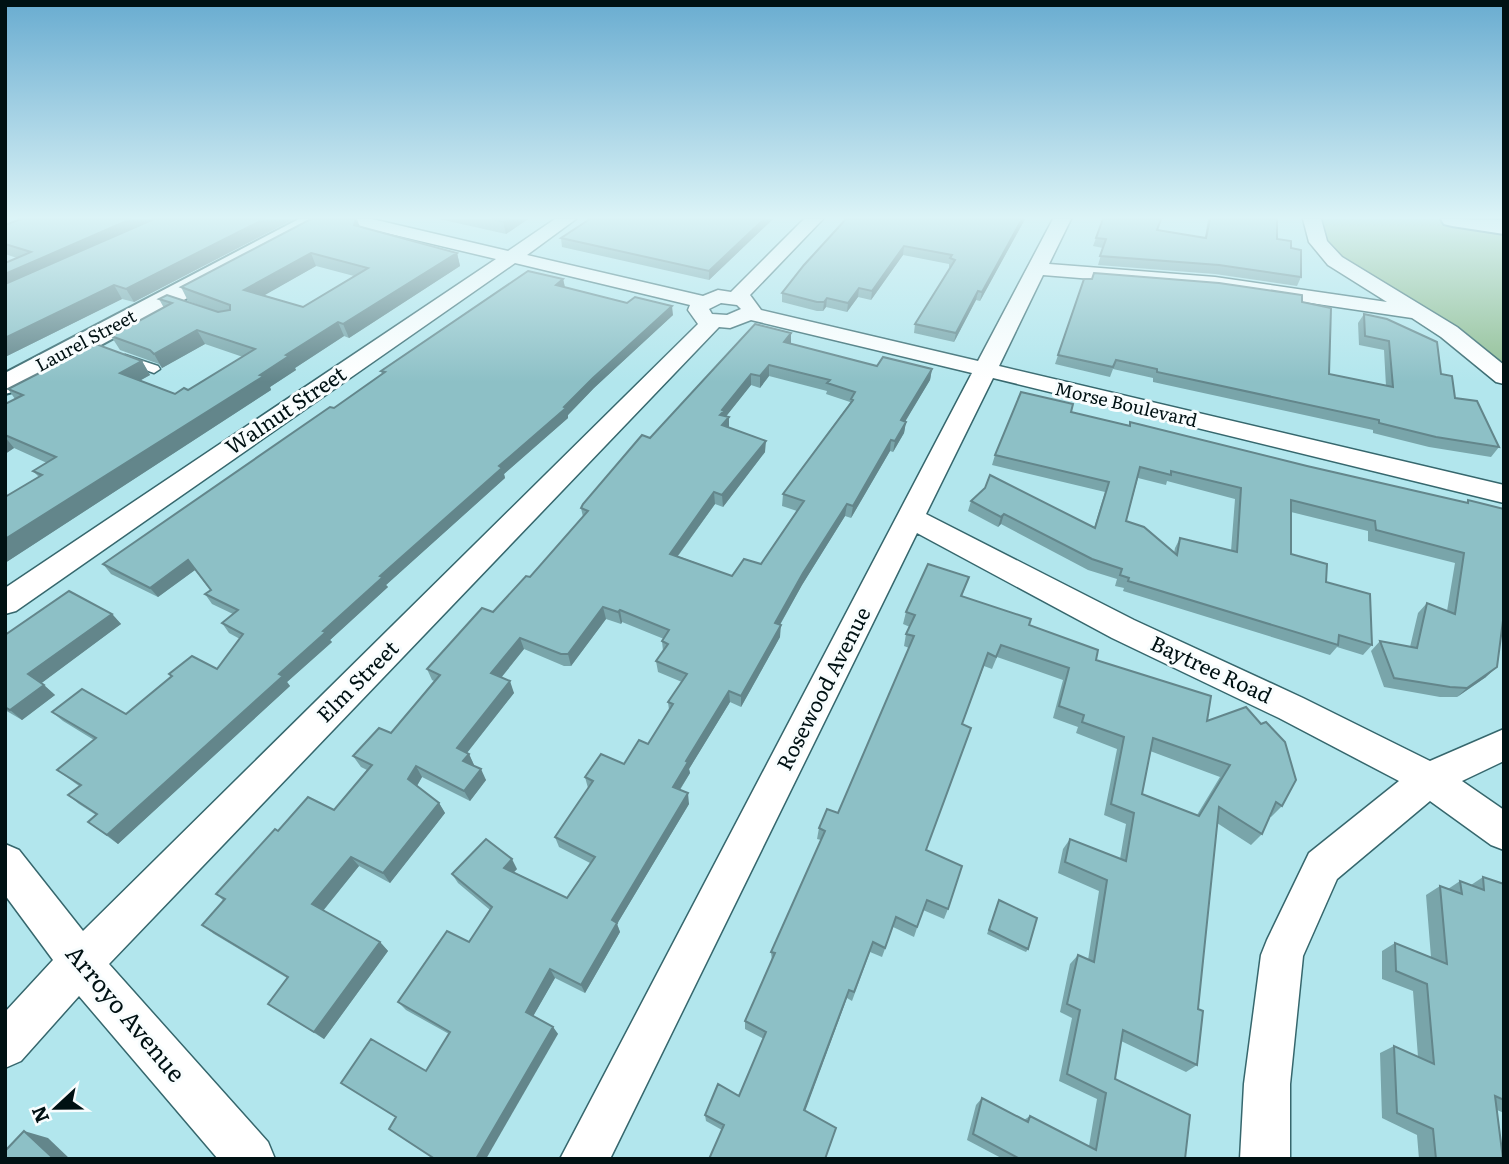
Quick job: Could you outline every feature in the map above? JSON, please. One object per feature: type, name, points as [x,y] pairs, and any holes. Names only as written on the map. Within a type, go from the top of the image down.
[{"type":"street","name":"Laurel Street","points":[[5,385],[89,345],[221,273]]},
{"type":"street","name":"Walnut Street","points":[[5,603],[489,273]]},
{"type":"street","points":[[571,273],[738,320],[743,305],[769,273]]},
{"type":"street","name":"Rosewood Avenue","points":[[584,1159],[1036,273]]},
{"type":"street","points":[[1093,273],[1215,283],[1420,313]]},
{"type":"street","points":[[1355,273],[1449,332],[1504,377]]},
{"type":"street","name":"Morse Boulevard","points":[[743,305],[986,371],[1504,495]]},
{"type":"street","name":"Elm Street","points":[[5,1045],[81,962],[708,312]]},
{"type":"street","name":"Baytree Road","points":[[912,519],[1123,628],[1291,708],[1429,779],[1504,832]]},
{"type":"street","points":[[1265,1159],[1267,1084],[1282,955],[1323,866],[1429,779],[1504,744]]},
{"type":"street","name":"Arroyo Avenue","points":[[5,863],[109,999],[251,1159]]},
{"type":"lane","points":[[118,356],[154,369]]},
{"type":"green space","points":[[1353,273],[1504,273],[1504,377]]},
{"type":"building","points":[[29,273],[157,273],[126,289],[114,285],[5,338],[5,284]]},
{"type":"building","points":[[207,273],[274,273],[244,290],[303,307],[359,273],[424,273],[343,324],[338,322],[260,375],[264,376],[5,539],[5,497],[42,475],[33,471],[56,457],[5,435],[5,404],[23,395],[8,389],[96,344],[142,361],[120,373],[175,394],[184,388],[188,390],[255,349],[197,330],[154,354],[150,350],[111,336],[172,303],[159,299],[167,295],[218,312],[230,310],[230,305],[181,287]]},
{"type":"building","points":[[525,273],[563,279],[556,285],[627,303],[635,297],[672,306],[593,378],[564,407],[566,408],[499,466],[502,468],[380,576],[383,577],[279,674],[283,676],[107,835],[88,822],[97,814],[68,795],[81,785],[57,770],[96,738],[52,712],[82,689],[126,714],[192,656],[217,669],[243,634],[222,623],[238,610],[205,594],[211,590],[188,560],[150,588],[103,564],[385,372],[381,371]]},
{"type":"building","points":[[797,273],[885,273],[872,291],[859,288],[848,303],[827,298],[824,302],[817,302],[782,293]]},
{"type":"building","points":[[947,273],[992,273],[982,292],[978,291],[956,333],[915,324]]},
{"type":"building","points":[[1094,273],[1098,273],[1219,283],[1302,295],[1302,302],[1331,308],[1329,374],[1393,387],[1389,341],[1365,336],[1364,314],[1387,319],[1437,342],[1441,374],[1452,376],[1455,398],[1477,401],[1499,447],[1436,437],[1379,423],[1379,420],[1157,372],[1157,369],[1116,360],[1113,367],[1058,355],[1084,279],[1092,279]]},
{"type":"building","points":[[1276,273],[1301,273],[1301,277]]},
{"type":"building","points":[[755,324],[791,333],[784,342],[877,366],[883,357],[932,369],[901,420],[906,422],[895,441],[891,440],[853,506],[847,504],[803,573],[775,623],[781,625],[741,696],[729,691],[686,761],[688,762],[673,787],[688,793],[612,920],[617,923],[581,985],[550,969],[526,1012],[553,1027],[476,1159],[435,1159],[389,1129],[396,1117],[341,1083],[371,1039],[426,1071],[450,1032],[398,1002],[447,931],[469,942],[492,907],[452,874],[486,839],[512,859],[504,868],[567,898],[595,857],[555,837],[593,781],[585,777],[601,754],[624,764],[639,740],[648,744],[673,704],[668,702],[687,674],[656,661],[668,644],[662,641],[669,630],[620,610],[618,612],[603,607],[568,654],[561,654],[520,638],[491,673],[510,681],[457,748],[469,754],[463,761],[481,769],[464,791],[416,766],[408,779],[439,803],[383,873],[351,857],[312,904],[380,942],[314,1032],[268,1004],[288,977],[202,925],[225,899],[216,894],[308,797],[334,810],[372,765],[353,756],[379,728],[391,733],[440,675],[427,669],[482,608],[493,612],[526,576],[530,577],[588,511],[581,508],[583,504],[642,435],[650,438]],"holes":[[[769,365],[830,380],[827,383],[855,392],[851,399],[853,400],[783,494],[804,501],[761,564],[744,559],[732,576],[670,554],[714,492],[722,495],[766,441],[722,425],[729,417],[720,415],[724,411],[722,410],[751,374],[760,376]]]},
{"type":"building","points":[[1021,392],[1073,404],[1071,412],[1130,426],[1130,422],[1307,466],[1504,509],[1504,613],[1497,667],[1467,688],[1394,678],[1380,641],[1417,648],[1427,603],[1455,614],[1464,553],[1376,530],[1375,521],[1291,500],[1291,554],[1327,564],[1326,582],[1370,594],[1372,645],[1339,635],[1338,645],[1128,581],[1129,578],[1120,575],[1122,569],[1092,559],[1004,514],[1001,517],[971,501],[985,488],[990,475],[1095,528],[1109,482],[995,455]],"holes":[[[1140,467],[1171,475],[1171,471],[1241,488],[1237,552],[1180,538],[1177,555],[1144,527],[1126,521]]]},
{"type":"building","points":[[928,564],[969,577],[961,596],[1031,619],[1029,625],[1098,650],[1096,660],[1211,696],[1207,721],[1246,707],[1261,724],[1266,722],[1285,742],[1296,780],[1282,806],[1276,802],[1262,834],[1219,807],[1198,1009],[1203,1011],[1197,1065],[1123,1030],[1115,1079],[1190,1115],[1185,1159],[1020,1159],[973,1134],[982,1098],[1028,1122],[1030,1116],[1096,1150],[1106,1093],[1067,1074],[1080,1010],[1067,1004],[1078,955],[1094,962],[1107,880],[1065,862],[1070,839],[1126,861],[1134,813],[1111,804],[1124,737],[1082,722],[1084,715],[1059,706],[1069,668],[1001,645],[996,657],[988,653],[962,724],[971,728],[926,850],[962,866],[948,909],[927,900],[917,927],[896,917],[885,948],[873,942],[854,992],[849,990],[804,1110],[836,1128],[825,1159],[709,1159],[724,1125],[705,1115],[718,1084],[739,1096],[766,1032],[745,1021],[775,953],[771,952],[825,831],[819,828],[827,809],[838,813],[914,636],[906,634],[915,615],[906,612]],"holes":[[[1153,738],[1230,765],[1199,816],[1142,794]]]},
{"type":"building","points":[[69,591],[112,614],[28,674],[44,685],[10,710],[5,707],[5,635]]},
{"type":"building","points":[[1483,877],[1504,884],[1504,1100],[1495,1096],[1503,1159],[1436,1159],[1433,1129],[1397,1113],[1394,1046],[1434,1064],[1427,984],[1396,971],[1395,943],[1447,964],[1440,886],[1462,894],[1460,881],[1484,890]]},
{"type":"building","points":[[999,900],[1037,918],[1028,949],[989,930]]},
{"type":"building","points":[[24,1131],[54,1159],[5,1159],[5,1151]]}]
